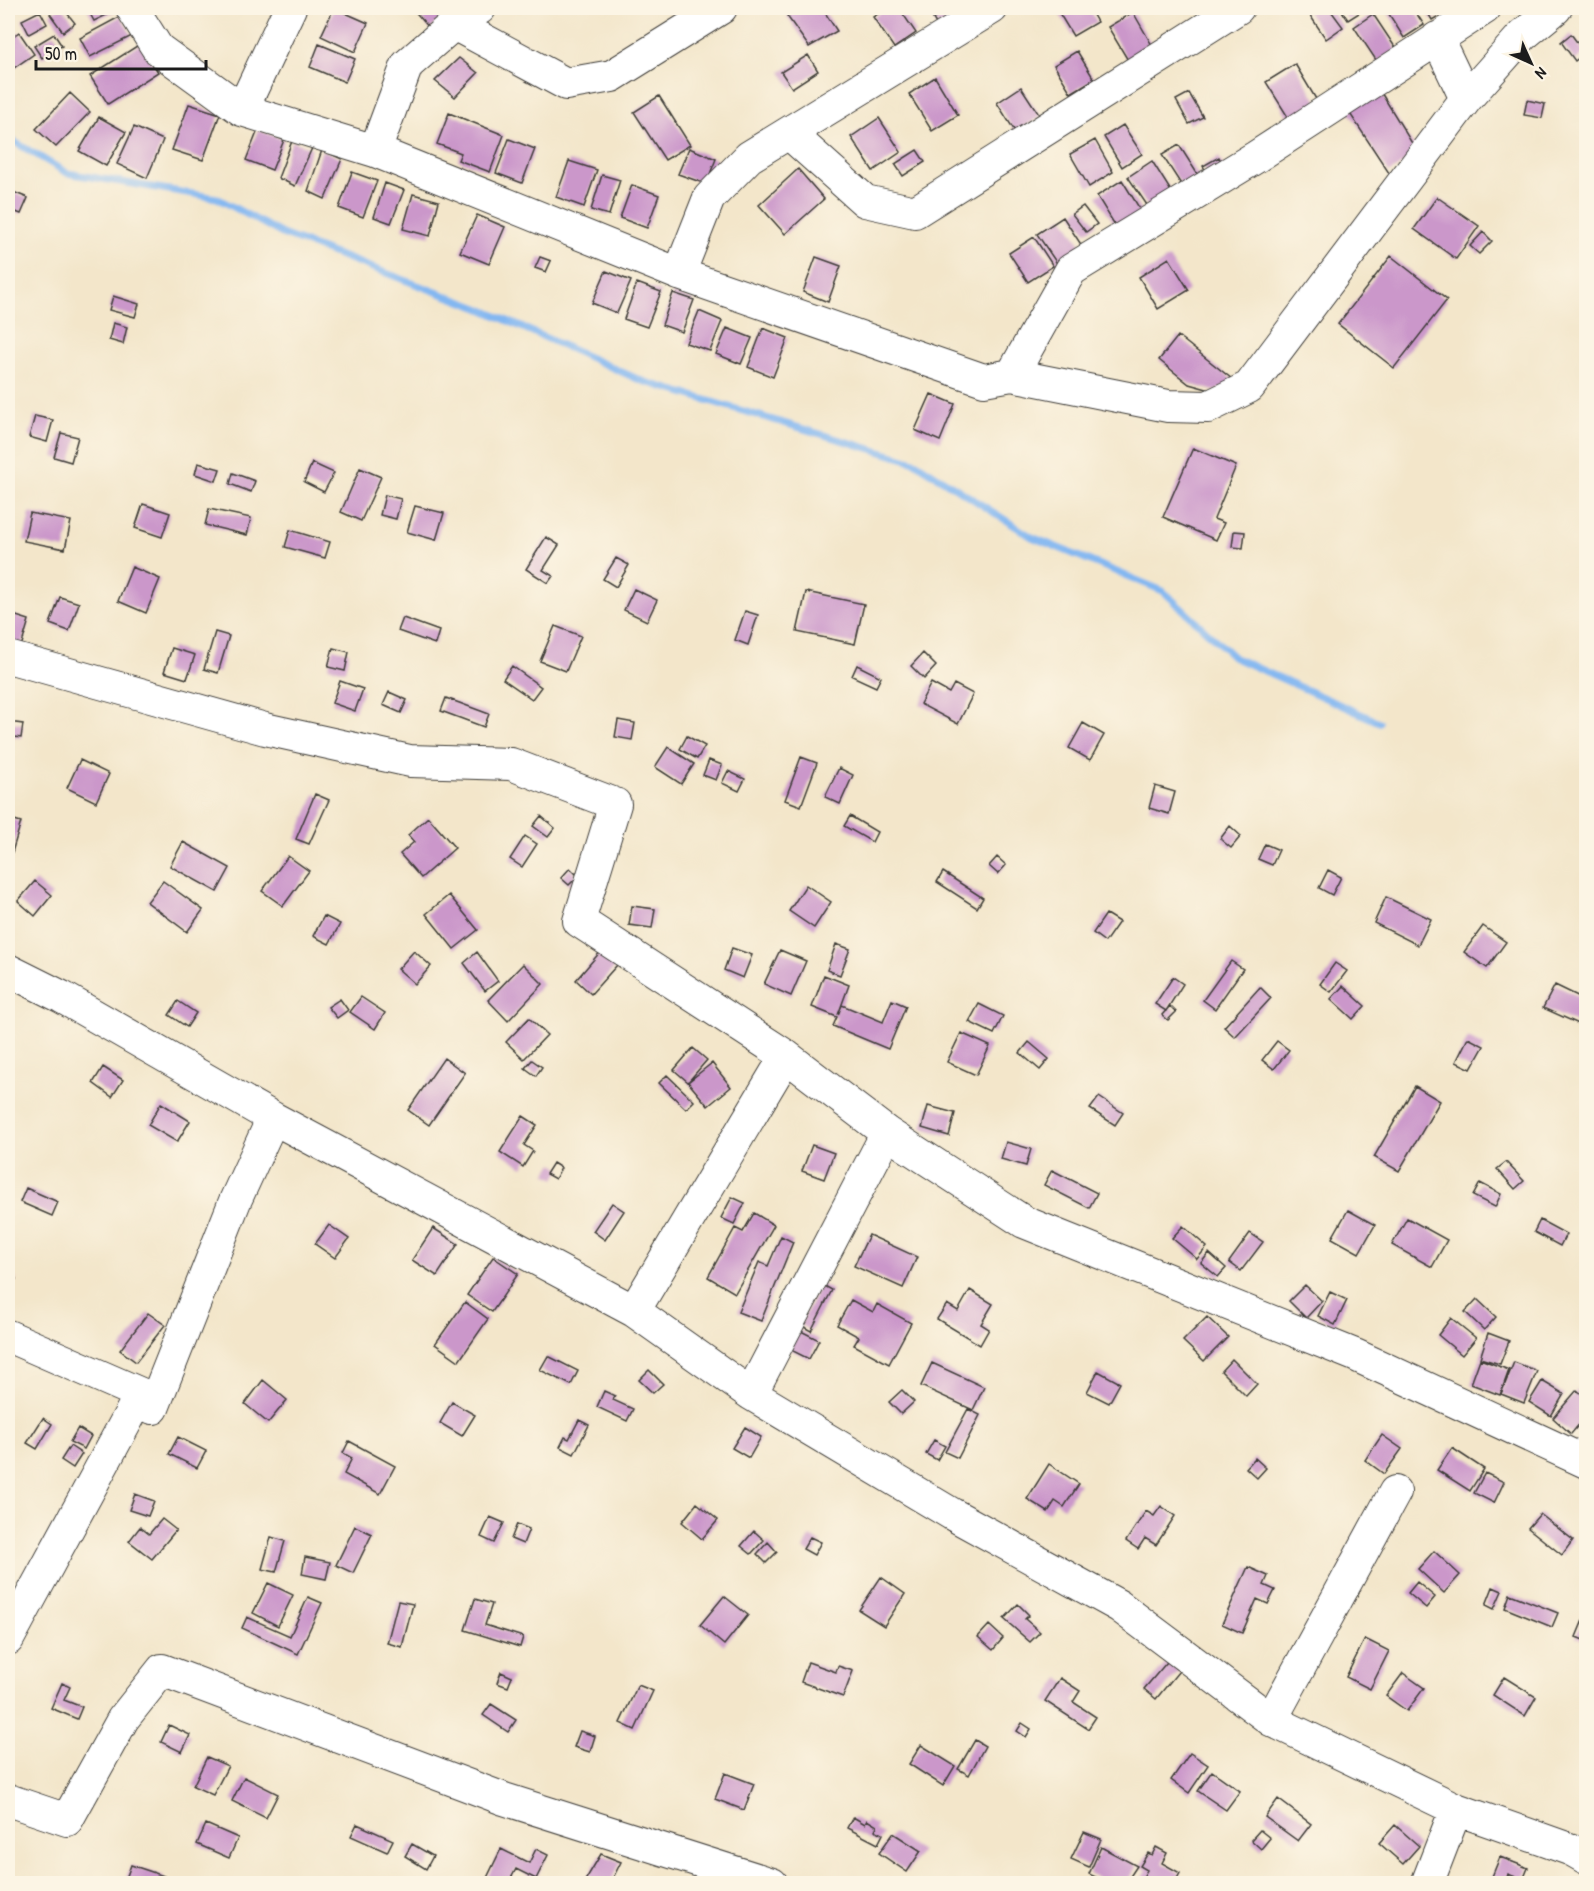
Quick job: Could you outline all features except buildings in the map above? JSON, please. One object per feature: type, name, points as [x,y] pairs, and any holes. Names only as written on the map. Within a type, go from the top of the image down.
[{"type":"street","points":[[132,8],[158,49],[242,110],[375,151],[679,274],[984,380],[1012,375],[1168,406],[1208,407],[1249,387],[1466,99],[1523,35],[1552,8]]},
{"type":"street","points":[[242,110],[290,8]]},
{"type":"street","points":[[375,151],[407,65],[454,24],[480,8]]},
{"type":"street","points":[[454,24],[566,84],[612,76],[721,8]]},
{"type":"street","points":[[679,274],[709,198],[749,157],[790,134],[992,8]]},
{"type":"street","points":[[790,134],[865,201],[915,212],[1238,8]]},
{"type":"street","points":[[1012,375],[1071,270],[1256,157],[1485,8]]},
{"type":"street","points":[[1437,38],[1466,99]]},
{"type":"street","points":[[8,657],[265,729],[410,761],[511,764],[615,804],[579,921],[786,1056],[887,1133],[1024,1222],[1355,1355],[1587,1462]]},
{"type":"street","points":[[8,970],[62,997],[273,1118],[634,1311],[751,1394],[952,1514],[1119,1606],[1271,1720],[1456,1809],[1572,1850],[1587,1858]]},
{"type":"street","points":[[634,1311],[786,1056]]},
{"type":"street","points":[[8,1336],[141,1394],[153,1408],[235,1201],[273,1118]]},
{"type":"street","points":[[751,1394],[887,1133]]},
{"type":"street","points":[[8,1639],[141,1394]]},
{"type":"street","points":[[1271,1720],[1395,1492]]},
{"type":"street","points":[[8,1800],[67,1820],[123,1719],[162,1670],[504,1799],[772,1884]]},
{"type":"street","points":[[1427,1884],[1456,1809]]},
{"type":"waterway","points":[[8,138],[67,173],[217,198],[282,234],[479,308],[642,381],[915,462],[1032,537],[1163,591],[1235,658],[1379,722]]}]
